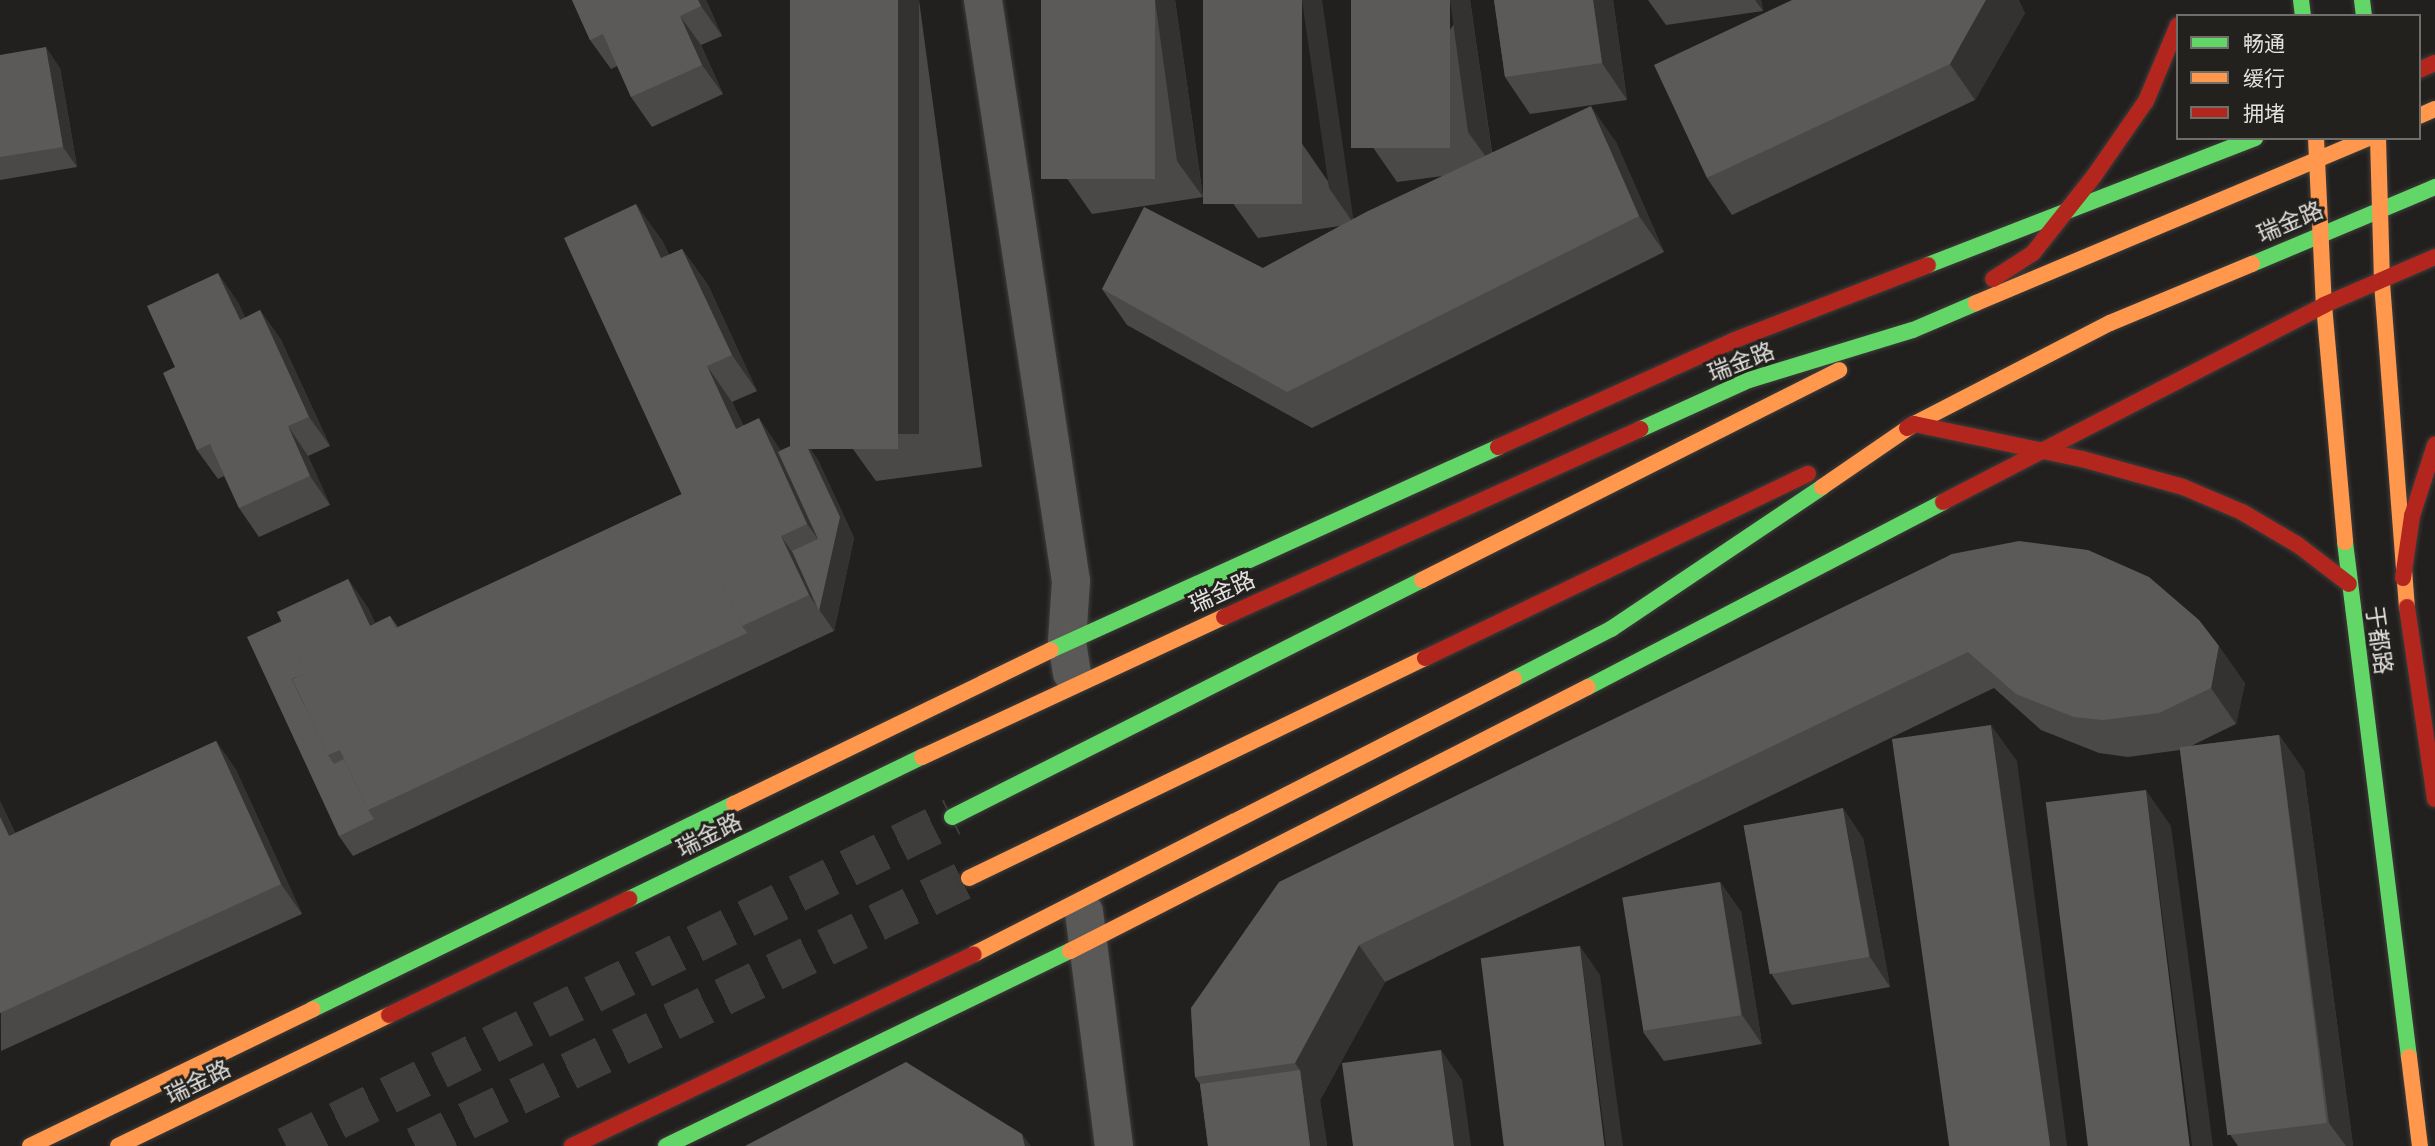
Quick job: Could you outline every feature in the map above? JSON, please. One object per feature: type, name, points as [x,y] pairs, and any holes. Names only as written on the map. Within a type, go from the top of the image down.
[{"type":"main road","points":[[952,817],[1709,440],[1913,330],[2033,253],[2066,214],[2146,101],[2176,30]]},
{"type":"main road","points":[[30,1146],[1067,642],[1735,340],[2066,214],[2250,140]]},
{"type":"main road","name":"于都路","points":[[2316,140],[2324,305],[2348,584],[2420,1146]]},
{"type":"main road","name":"瑞金路","points":[[118,1146],[1074,684],[1749,380],[1913,330],[2365,140]]},
{"type":"main road","name":"于都路","points":[[2378,140],[2382,283],[2403,578],[2435,799]]},
{"type":"main road","name":"瑞金路","points":[[572,1146],[1082,903],[1611,629],[1914,424],[2110,323],[2435,187]]},
{"type":"main road","points":[[666,1146],[1088,942],[1841,558],[2037,450],[2324,305],[2382,283],[2435,257]]},
{"type":"main road","points":[[969,878],[1914,424],[2037,450],[2183,487],[2253,519],[2348,584]]},
{"type":"main road","points":[[2403,578],[2412,516],[2435,445]]},
{"type":"street","points":[[983,0],[1071,581],[1067,642],[1074,684]]},
{"type":"street","points":[[1082,903],[1114,1146]]},
{"type":"building","points":[[572,0],[698,0],[701,6],[680,16],[702,65],[631,97],[603,34],[590,40]]},
{"type":"building","points":[[790,0],[898,0],[898,449],[790,449]]},
{"type":"building","points":[[1041,0],[1155,0],[1155,179],[1041,179]]},
{"type":"building","points":[[1203,0],[1302,0],[1302,204],[1203,204]]},
{"type":"building","points":[[1351,0],[1450,0],[1450,148],[1351,148]]},
{"type":"building","points":[[1494,0],[1593,0],[1602,63],[1505,77]]},
{"type":"building","points":[[1792,0],[1986,0],[1950,64],[1707,178],[1654,65]]},
{"type":"building","points":[[46,47],[63,147],[0,157],[0,55]]},
{"type":"building","points":[[1591,106],[1639,216],[1287,392],[1102,289],[1144,207],[1263,268],[1366,212]]},
{"type":"building","points":[[636,204],[661,258],[682,249],[732,355],[707,366],[736,429],[759,418],[807,524],[781,536],[809,595],[742,626],[564,238]]},
{"type":"building","points":[[218,273],[240,320],[260,310],[309,417],[288,426],[310,476],[239,508],[210,444],[197,450],[163,373],[175,367],[147,306]]},
{"type":"building","points":[[804,440],[840,517],[819,611],[792,551],[818,539],[778,452]]},
{"type":"building","points":[[682,494],[747,633],[368,810],[340,750],[328,755],[292,679],[306,673],[277,612],[348,579],[370,626],[390,616],[396,628]]},
{"type":"building","points":[[2019,541],[2088,550],[2149,577],[2199,620],[2219,646],[2211,688],[2159,713],[2103,720],[2074,717],[2016,694],[1968,652],[1359,945],[1295,1063],[1195,1077],[1191,1008],[1279,882],[1952,554]]},
{"type":"building","points":[[282,621],[306,673],[292,679],[328,755],[334,764],[344,759],[374,819],[339,836],[247,637]]},
{"type":"building","points":[[1991,725],[2050,1146],[1949,1146],[1892,739]]},
{"type":"building","points":[[2279,735],[2327,1123],[2227,1135],[2180,747]]},
{"type":"building","points":[[216,741],[281,884],[0,1013],[0,817],[9,836]]},
{"type":"building","points":[[2146,790],[2190,1146],[2088,1146],[2046,802]]},
{"type":"building","points":[[1843,808],[1869,957],[1770,974],[1744,826]]},
{"type":"building","points":[[1720,882],[1741,1015],[1643,1031],[1622,897]]},
{"type":"building","points":[[1580,946],[1605,1146],[1504,1146],[1481,958]]},
{"type":"building","points":[[1441,1050],[1454,1146],[1353,1146],[1342,1063]]},
{"type":"building","points":[[906,1062],[1022,1134],[1025,1146],[745,1146]]},
{"type":"building","points":[[1300,1070],[1310,1146],[1208,1146],[1200,1084]]},
{"type":"tunnel","points":[[286,1146],[952,817]]},
{"type":"tunnel","points":[[415,1146],[969,878]]},
{"type":"traffic: fast","points":[[2301,0],[2303,14]]},
{"type":"traffic: fast","points":[[2362,0],[2364,14]]},
{"type":"traffic: fast","points":[[1928,265],[2250,140]]},
{"type":"traffic: fast","points":[[2252,264],[2435,187]]},
{"type":"traffic: fast","points":[[1641,429],[1749,380],[1913,330],[1976,303]]},
{"type":"traffic: fast","points":[[1051,650],[1498,447]]},
{"type":"traffic: fast","points":[[1514,679],[1611,629],[1822,487]]},
{"type":"traffic: fast","points":[[1588,687],[1943,502]]},
{"type":"traffic: fast","points":[[2345,542],[2409,1057]]},
{"type":"traffic: fast","points":[[952,817],[1422,580]]},
{"type":"traffic: fast","points":[[629,899],[922,757]]},
{"type":"traffic: fast","points":[[313,1009],[734,804]]},
{"type":"traffic: fast","points":[[666,1146],[1070,951]]},
{"type":"traffic: slow","points":[[2421,115],[2435,109]]},
{"type":"traffic: slow","points":[[2316,140],[2324,305],[2345,542]]},
{"type":"traffic: slow","points":[[1976,303],[2364,140]]},
{"type":"traffic: slow","points":[[2378,140],[2382,283],[2407,607]]},
{"type":"traffic: slow","points":[[1822,487],[1914,424],[2110,323],[2252,264]]},
{"type":"traffic: slow","points":[[1422,580],[1839,370]]},
{"type":"traffic: slow","points":[[922,757],[1224,617]]},
{"type":"traffic: slow","points":[[734,804],[1051,650]]},
{"type":"traffic: slow","points":[[969,878],[1425,658]]},
{"type":"traffic: slow","points":[[974,954],[1514,679]]},
{"type":"traffic: slow","points":[[1070,951],[1588,687]]},
{"type":"traffic: slow","points":[[30,1146],[313,1009]]},
{"type":"traffic: slow","points":[[118,1146],[389,1015]]},
{"type":"traffic: slow","points":[[2409,1057],[2420,1146]]},
{"type":"traffic: jam","points":[[1993,279],[2033,253],[2094,176],[2146,101],[2176,30]]},
{"type":"traffic: jam","points":[[2421,69],[2435,63]]},
{"type":"traffic: jam","points":[[1943,502],[2324,305],[2435,257]]},
{"type":"traffic: jam","points":[[1498,447],[1735,340],[1928,265]]},
{"type":"traffic: jam","points":[[1907,428],[1914,424],[2082,459],[2183,487],[2242,512],[2298,545],[2349,584]]},
{"type":"traffic: jam","points":[[1224,617],[1641,429]]},
{"type":"traffic: jam","points":[[2403,578],[2412,516],[2435,445]]},
{"type":"traffic: jam","points":[[1425,658],[1808,474]]},
{"type":"traffic: jam","points":[[2407,607],[2435,799]]},
{"type":"traffic: jam","points":[[389,1015],[629,899]]},
{"type":"traffic: jam","points":[[572,1146],[974,954]]}]
